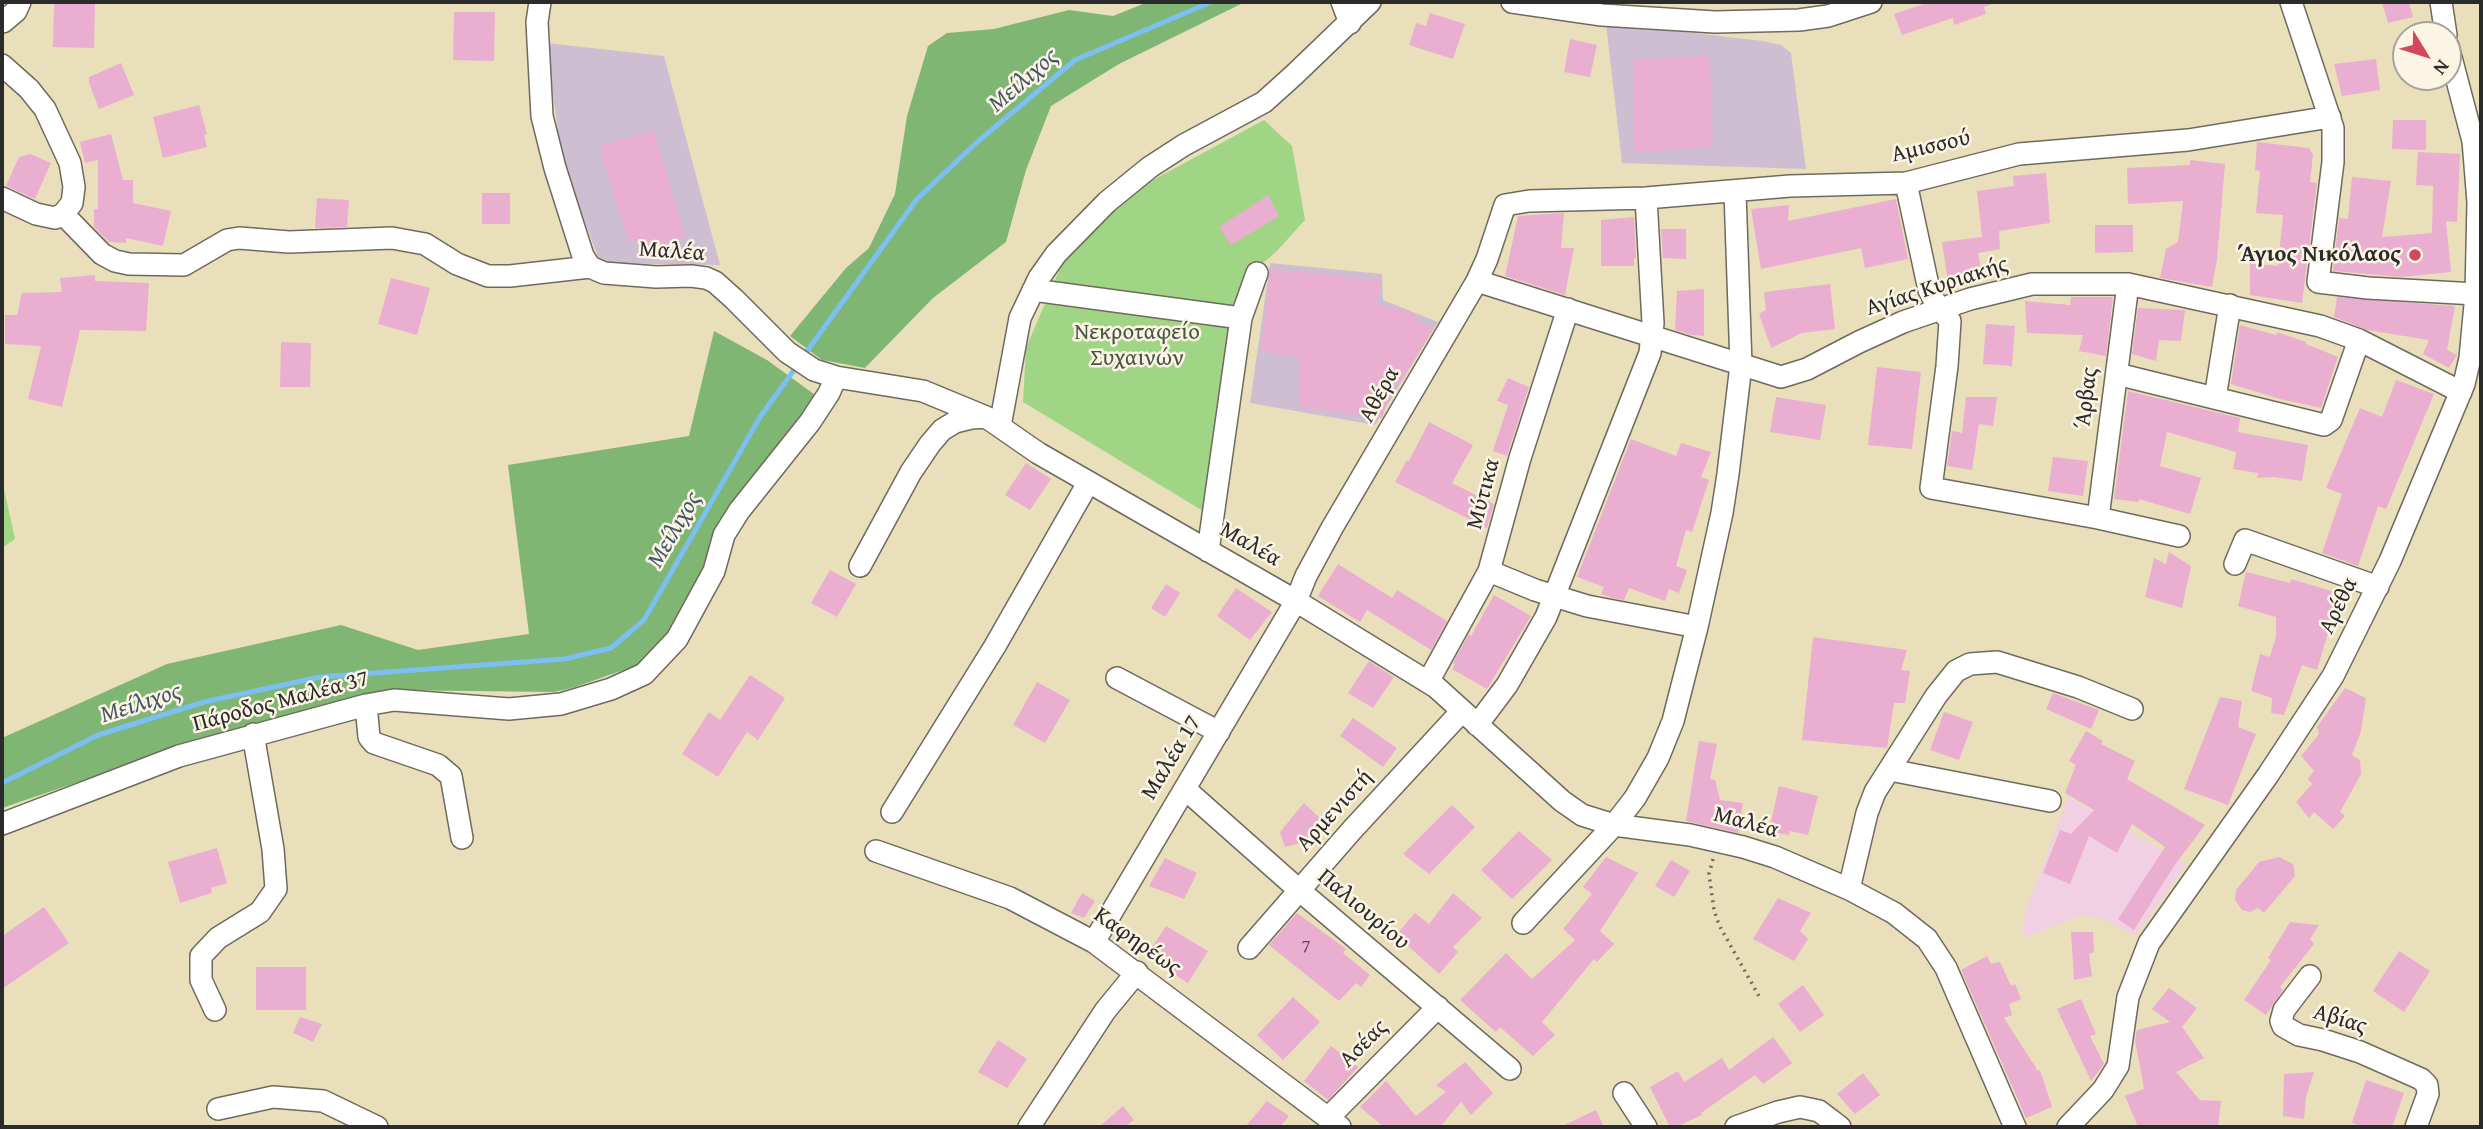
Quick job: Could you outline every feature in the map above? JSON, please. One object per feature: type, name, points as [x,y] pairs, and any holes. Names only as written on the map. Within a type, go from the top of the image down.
[{"type":"street","points":[[3,22],[16,11],[20,2]]},
{"type":"street","points":[[63,214],[102,254],[129,264],[184,265],[227,240],[239,238],[281,242],[392,238],[425,244],[457,264],[488,276],[506,277],[590,267],[583,256],[555,168],[542,116],[537,22],[540,2]]},
{"type":"street","points":[[1342,2],[1350,23]]},
{"type":"street","points":[[860,566],[911,472],[942,430],[955,422],[971,418],[993,422],[1004,413],[1020,318],[1039,278],[1056,254],[1128,184],[1170,153],[1264,102],[1370,2]]},
{"type":"street","points":[[1512,2],[1602,15],[1715,22],[1808,19],[1828,16],[1871,2]]},
{"type":"street","points":[[2291,2],[2330,117],[2334,137],[2318,282],[2368,288],[2476,294]]},
{"type":"street","points":[[2441,2],[2444,21]]},
{"type":"street","points":[[2,65],[41,104],[70,163],[74,184],[72,200],[58,218],[48,217],[2,198]]},
{"type":"street","name":"Αρέθα","points":[[2068,1127],[2103,1090],[2118,1066],[2128,997],[2149,943],[2314,707],[2347,650],[2378,587],[2461,392],[2475,372],[2480,202],[2473,141],[2460,91]]},
{"type":"street","name":"Αμισσού","points":[[1503,211],[1505,205],[1511,202],[1646,198],[1790,186],[1906,183],[2019,154],[2188,140],[2330,117]]},
{"type":"street","points":[[1906,183],[1928,286],[1932,297],[1949,318],[1950,326],[1931,488],[2098,518],[2179,536]]},
{"type":"street","points":[[1523,923],[1614,825],[1635,798],[1658,758],[1673,721],[1723,513],[1741,365],[1735,192]]},
{"type":"street","name":"Αρμενιστή","points":[[1249,948],[1299,890],[1470,718],[1521,662],[1555,597],[1650,353],[1653,336],[1646,198]]},
{"type":"street","name":"Αθέρα","points":[[1296,601],[1332,528],[1477,281],[1503,211]]},
{"type":"street","name":"Μαλέα","points":[[590,267],[604,274],[706,278],[715,282],[734,299],[790,354],[810,367],[836,377],[923,391],[993,422],[1038,453],[1296,601],[1443,692],[1573,810],[1614,825],[1723,842],[1775,856],[1849,889],[1894,913],[1920,932],[1936,952],[1959,995],[2015,1127]]},
{"type":"street","points":[[1208,551],[1241,318],[1257,273]]},
{"type":"street","name":"Αγίας Κυριακής","points":[[1477,281],[1777,377],[1792,376],[1882,331],[1970,299],[2032,284],[2128,284],[2320,326],[2359,340],[2461,392]]},
{"type":"street","name":"Άρβας","points":[[2098,518],[2128,284]]},
{"type":"street","points":[[1034,290],[1241,318]]},
{"type":"street","points":[[2215,398],[2230,305]]},
{"type":"street","name":"Μύτικα","points":[[1428,682],[1489,572],[1520,458],[1568,309]]},
{"type":"street","points":[[2117,374],[2325,425],[2331,420],[2359,340]]},
{"type":"street","name":"Πάροδος Μαλέα 37","points":[[2,824],[179,756],[366,705],[394,700],[489,708],[561,704],[644,674],[677,639],[714,571],[720,544],[730,523],[810,422],[836,377]]},
{"type":"street","points":[[892,812],[995,646],[1088,483]]},
{"type":"street","points":[[2235,564],[2245,540],[2378,587]]},
{"type":"street","points":[[1489,572],[1555,597],[1697,628]]},
{"type":"street","name":"Μαλέα 17","points":[[1094,942],[1296,601]]},
{"type":"street","points":[[1849,889],[1867,813],[1875,792],[1956,671],[1970,664],[1997,662],[2132,709]]},
{"type":"street","points":[[1117,678],[1219,732]]},
{"type":"street","points":[[366,705],[369,737],[374,743],[438,765],[451,776],[462,838]]},
{"type":"street","points":[[215,1010],[201,980],[201,956],[218,938],[260,912],[276,889],[273,849],[253,734]]},
{"type":"street","points":[[1890,770],[2049,801]]},
{"type":"street","name":"Παλιουρίου","points":[[1185,789],[1299,890],[1510,1069]]},
{"type":"street","name":"Καφηρέως","points":[[876,851],[997,892],[1094,942],[1334,1123]]},
{"type":"street","points":[[1029,1127],[1105,1011],[1137,972]]},
{"type":"street","name":"Αβίας","points":[[2311,976],[2284,1010],[2281,1021],[2283,1026],[2299,1035],[2338,1044],[2424,1082],[2428,1094],[2416,1127]]},
{"type":"street","name":"Ασέας","points":[[1334,1123],[1438,1007]]},
{"type":"street","points":[[1624,1093],[1646,1127]]},
{"type":"street","points":[[218,1109],[273,1097],[324,1101],[377,1127]]},
{"type":"street","points":[[1736,1127],[1800,1107],[1819,1111],[1840,1127]]},
{"type":"path","points":[[1723,842],[1710,865],[1711,898],[1719,925],[1760,998]]},
{"type":"shaded area","points":[[1606,23],[1781,45],[1791,53],[1806,169],[1622,163]]},
{"type":"shaded area","points":[[546,43],[664,56],[720,265],[600,263],[560,145]]},
{"type":"shaded area","points":[[1270,263],[1382,274],[1383,300],[1438,322],[1375,425],[1250,403]]},
{"type":"shaded area","points":[[2068,797],[2187,864],[2135,936],[2102,919],[2082,915],[2022,937],[2025,913]]},
{"type":"green space","points":[[1148,2],[1245,2],[1119,64],[1051,106],[1026,170],[1006,242],[933,298],[865,368],[822,360],[790,336],[846,268],[869,248],[895,194],[907,116],[928,46],[947,33],[994,29],[1069,10],[1113,16]]},
{"type":"green space","name":"Νεκροταφείο Συχαινών","points":[[1264,120],[1292,146],[1305,220],[1276,252],[1251,273],[1213,517],[1023,402],[1026,348],[1061,266],[1068,255],[1096,227],[1142,186]]},
{"type":"green space","points":[[714,331],[767,360],[818,397],[710,562],[673,629],[638,665],[554,692],[386,690],[137,762],[2,808],[2,738],[167,664],[341,625],[418,650],[529,634],[508,465],[689,436]]},
{"type":"green space","points":[[2,480],[15,539],[2,548]]},
{"type":"building","points":[[54,2],[95,2],[94,48],[53,47]]},
{"type":"building","points":[[1930,2],[1992,4],[1984,7],[1986,14],[1954,25],[1953,18],[1902,35],[1894,14]]},
{"type":"building","points":[[2382,2],[2409,2],[2413,17],[2388,23]]},
{"type":"building","points":[[454,12],[495,12],[494,61],[453,60]]},
{"type":"building","points":[[1430,13],[1465,24],[1453,59],[1409,45],[1416,23],[1426,26]]},
{"type":"building","points":[[1570,39],[1597,45],[1590,77],[1564,72]]},
{"type":"building","points":[[1710,55],[1713,147],[1634,152],[1633,60]]},
{"type":"building","points":[[2376,59],[2380,90],[2342,96],[2334,64]]},
{"type":"building","points":[[121,63],[134,95],[99,109],[89,77]]},
{"type":"building","points":[[199,105],[207,134],[204,135],[207,147],[163,158],[153,117]]},
{"type":"building","points":[[2393,120],[2426,120],[2426,150],[2392,149]]},
{"type":"building","points":[[654,131],[685,237],[658,245],[628,240],[599,146]]},
{"type":"building","points":[[111,134],[123,180],[133,180],[133,203],[171,211],[163,246],[126,238],[126,243],[109,242],[94,227],[94,209],[98,209],[98,160],[85,163],[80,142]]},
{"type":"building","points":[[2257,142],[2309,148],[2313,155],[2310,182],[2317,183],[2302,303],[2250,295],[2250,263],[2278,266],[2283,215],[2256,213],[2260,171],[2255,170]]},
{"type":"building","points":[[2418,152],[2460,154],[2457,222],[2446,221],[2451,272],[2402,277],[2333,271],[2339,218],[2348,219],[2352,177],[2391,181],[2382,237],[2432,233],[2433,186],[2416,185]]},
{"type":"building","points":[[30,154],[51,163],[35,199],[6,186],[19,157]]},
{"type":"building","points":[[2190,160],[2225,164],[2212,287],[2160,278],[2166,249],[2178,242],[2183,201],[2128,204],[2127,168],[2190,165]]},
{"type":"building","points":[[2046,173],[2050,223],[1999,231],[2000,249],[1978,253],[1982,274],[1948,282],[1942,242],[1982,237],[1977,191],[2014,186],[2013,176]]},
{"type":"building","points":[[482,193],[510,193],[510,224],[482,224]]},
{"type":"building","points":[[1268,195],[1279,216],[1231,245],[1219,227]]},
{"type":"building","points":[[317,198],[349,200],[347,227],[315,228]]},
{"type":"building","points":[[1896,199],[1908,259],[1865,268],[1861,248],[1761,269],[1751,209],[1789,205],[1788,221]]},
{"type":"building","points":[[1564,213],[1561,248],[1574,248],[1565,295],[1505,276],[1518,216]]},
{"type":"building","points":[[1634,217],[1634,266],[1601,266],[1601,220]]},
{"type":"building","points":[[2095,225],[2133,225],[2133,252],[2095,253]]},
{"type":"building","points":[[1661,229],[1686,229],[1686,259],[1663,258]]},
{"type":"building","points":[[1271,269],[1381,280],[1377,304],[1415,313],[1418,321],[1433,329],[1401,382],[1394,382],[1382,418],[1299,407],[1300,357],[1260,351]]},
{"type":"building","points":[[95,275],[95,281],[149,283],[146,331],[80,330],[62,407],[28,399],[41,346],[5,344],[5,315],[17,315],[22,293],[62,292],[60,278]]},
{"type":"building","points":[[391,278],[430,288],[417,335],[378,324]]},
{"type":"building","points":[[1830,284],[1835,329],[1802,333],[1771,348],[1759,314],[1766,310],[1764,292]]},
{"type":"building","points":[[1704,289],[1704,336],[1675,330],[1677,291]]},
{"type":"building","points":[[2071,297],[2113,297],[2106,356],[2079,351],[2083,335],[2027,333],[2025,301],[2070,305]]},
{"type":"building","points":[[2337,297],[2455,306],[2447,350],[2457,355],[2449,368],[2423,354],[2429,340],[2367,330],[2334,317]]},
{"type":"building","points":[[2138,308],[2185,310],[2181,341],[2159,340],[2156,361],[2132,354]]},
{"type":"building","points":[[1986,324],[2015,326],[2012,366],[1983,364]]},
{"type":"building","points":[[2240,325],[2276,335],[2277,332],[2338,357],[2321,408],[2231,384]]},
{"type":"building","points":[[281,342],[311,343],[310,387],[280,387]]},
{"type":"building","points":[[1877,367],[1921,372],[1912,449],[1868,445]]},
{"type":"building","points":[[1508,378],[1529,387],[1507,456],[1493,451],[1508,405],[1497,401]]},
{"type":"building","points":[[2396,380],[2434,394],[2386,509],[2378,506],[2358,566],[2322,553],[2342,494],[2326,488],[2360,408],[2382,417]]},
{"type":"building","points":[[2128,391],[2240,418],[2238,432],[2308,445],[2302,481],[2274,477],[2257,478],[2258,473],[2233,469],[2236,452],[2167,432],[2160,466],[2201,478],[2190,514],[2139,499],[2139,502],[2114,499]]},
{"type":"building","points":[[1776,397],[1826,405],[1820,440],[1770,432]]},
{"type":"building","points":[[1966,397],[1997,397],[1993,426],[1979,424],[1972,470],[1947,466],[1952,431],[1962,433]]},
{"type":"building","points":[[1429,422],[1473,445],[1452,483],[1494,504],[1487,528],[1395,482]]},
{"type":"building","points":[[1631,439],[1676,456],[1681,443],[1711,452],[1701,477],[1709,480],[1692,532],[1686,530],[1676,566],[1687,570],[1679,593],[1669,589],[1665,601],[1629,588],[1624,600],[1613,598],[1601,594],[1604,587],[1577,577]]},
{"type":"building","points":[[2053,457],[2088,461],[2083,496],[2048,491]]},
{"type":"building","points":[[1026,463],[1051,479],[1030,510],[1005,495]]},
{"type":"building","points":[[2169,552],[2191,566],[2182,608],[2145,597],[2154,558],[2166,564]]},
{"type":"building","points":[[1338,564],[1392,598],[1397,590],[1447,621],[1431,650],[1367,610],[1360,622],[1318,596]]},
{"type":"building","points":[[830,570],[856,584],[837,617],[811,603]]},
{"type":"building","points":[[2246,572],[2290,583],[2291,579],[2345,595],[2333,634],[2328,633],[2317,670],[2302,665],[2284,715],[2271,713],[2272,698],[2251,691],[2260,654],[2270,657],[2276,636],[2276,617],[2238,606]]},
{"type":"building","points":[[1166,584],[1180,593],[1165,617],[1151,608]]},
{"type":"building","points":[[1236,588],[1272,612],[1250,640],[1217,616]]},
{"type":"building","points":[[1494,595],[1531,616],[1487,689],[1452,669],[1469,634],[1471,636]]},
{"type":"building","points":[[1813,637],[1907,650],[1901,670],[1910,671],[1905,703],[1894,703],[1887,748],[1802,740]]},
{"type":"building","points":[[1369,661],[1394,677],[1373,708],[1348,693]]},
{"type":"building","points":[[750,675],[785,698],[758,740],[747,732],[718,777],[682,754],[709,712],[720,720]]},
{"type":"building","points":[[1037,682],[1070,700],[1045,743],[1013,725]]},
{"type":"building","points":[[2345,688],[2366,698],[2361,731],[2352,755],[2360,760],[2361,774],[2340,812],[2345,816],[2333,829],[2314,812],[2309,818],[2296,802],[2312,784],[2308,779],[2314,771],[2301,756],[2319,734],[2317,727]]},
{"type":"building","points":[[2053,693],[2099,710],[2091,729],[2046,709]]},
{"type":"building","points":[[2220,697],[2242,701],[2238,727],[2256,734],[2228,805],[2184,789]]},
{"type":"building","points":[[1944,712],[1973,722],[1959,760],[1930,750]]},
{"type":"building","points":[[1353,718],[1397,748],[1383,767],[1340,736]]},
{"type":"building","points":[[2086,731],[2103,741],[2101,744],[2135,761],[2127,779],[2205,825],[2174,866],[2134,930],[2118,919],[2165,847],[2132,824],[2117,853],[2089,836],[2070,884],[2043,873],[2060,830],[2071,834],[2094,810],[2065,793],[2076,765],[2069,761]]},
{"type":"building","points":[[1699,741],[1717,744],[1710,779],[1715,780],[1720,800],[1743,803],[1738,833],[1686,821]]},
{"type":"building","points":[[1779,786],[1818,796],[1808,835],[1790,831],[1789,835],[1769,831]]},
{"type":"building","points":[[1304,803],[1323,821],[1304,842],[1285,847],[1280,832]]},
{"type":"building","points":[[1452,805],[1475,827],[1429,874],[1403,854]]},
{"type":"building","points":[[1519,831],[1552,860],[1512,899],[1481,870]]},
{"type":"building","points":[[217,848],[227,883],[211,888],[212,893],[180,903],[168,862]]},
{"type":"building","points":[[1606,857],[1638,873],[1600,931],[1614,944],[1597,962],[1594,959],[1542,1022],[1555,1035],[1533,1056],[1500,1027],[1496,1032],[1460,1000],[1506,953],[1532,979],[1575,940],[1563,929],[1592,894],[1583,887]]},
{"type":"building","points":[[2279,857],[2293,864],[2295,876],[2264,913],[2258,908],[2250,912],[2242,910],[2235,900],[2236,890],[2259,862]]},
{"type":"building","points":[[1165,858],[1197,873],[1184,899],[1149,886]]},
{"type":"building","points":[[1671,860],[1690,871],[1674,897],[1655,886]]},
{"type":"building","points":[[1082,893],[1095,901],[1084,918],[1071,913]]},
{"type":"building","points":[[1453,893],[1482,918],[1453,947],[1458,952],[1439,974],[1396,935],[1415,913],[1429,924]]},
{"type":"building","points":[[1778,898],[1811,913],[1800,931],[1808,939],[1794,961],[1753,939]]},
{"type":"building","points":[[44,907],[69,943],[2,989],[2,936]]},
{"type":"building","points":[[1297,913],[1346,949],[1343,953],[1370,975],[1361,987],[1356,983],[1339,1001],[1269,945]]},
{"type":"building","points":[[2290,922],[2319,925],[2310,939],[2314,944],[2280,987],[2283,990],[2266,1015],[2244,1000],[2271,960],[2268,958]]},
{"type":"building","points":[[1166,926],[1208,951],[1188,983],[1146,957]]},
{"type":"building","points":[[2071,932],[2093,932],[2094,952],[2089,954],[2092,976],[2074,980]]},
{"type":"building","points":[[2399,951],[2430,971],[2404,1012],[2373,991]]},
{"type":"building","points":[[1987,956],[1991,964],[2000,962],[2011,986],[2015,984],[2021,999],[2009,1004],[2012,1015],[2004,1018],[2038,1071],[2040,1070],[2052,1107],[2026,1118],[1961,970]]},
{"type":"building","points":[[256,967],[306,967],[306,1010],[256,1010]]},
{"type":"building","points":[[1803,985],[1824,1015],[1800,1032],[1778,1004]]},
{"type":"building","points":[[2169,988],[2197,1008],[2182,1027],[2204,1058],[2176,1072],[2200,1100],[2221,1101],[2218,1127],[2138,1127],[2125,1096],[2144,1089],[2135,1040],[2137,1030],[2170,1022],[2152,1009]]},
{"type":"building","points":[[1293,997],[1320,1022],[1283,1060],[1257,1035]]},
{"type":"building","points":[[2081,999],[2096,1034],[2090,1036],[2104,1064],[2091,1081],[2057,1009]]},
{"type":"building","points":[[300,1017],[322,1024],[313,1042],[293,1033]]},
{"type":"building","points":[[1773,1037],[1792,1063],[1763,1084],[1755,1075],[1701,1113],[1702,1115],[1676,1127],[1670,1127],[1650,1087],[1678,1071],[1684,1082],[1722,1058],[1729,1070]]},
{"type":"building","points":[[998,1040],[1027,1059],[1007,1088],[978,1072]]},
{"type":"building","points":[[1331,1046],[1358,1067],[1328,1100],[1304,1081]]},
{"type":"building","points":[[1465,1062],[1493,1093],[1471,1115],[1461,1102],[1440,1127],[1384,1127],[1360,1107],[1386,1081],[1416,1116],[1446,1092],[1436,1085]]},
{"type":"building","points":[[2314,1072],[2306,1097],[2304,1119],[2283,1116],[2284,1074]]},
{"type":"building","points":[[1863,1073],[1880,1095],[1855,1114],[1837,1094]]},
{"type":"building","points":[[2366,1080],[2404,1093],[2392,1127],[2364,1127],[2352,1123]]},
{"type":"building","points":[[1267,1101],[1289,1116],[1280,1127],[1245,1127]]},
{"type":"building","points":[[1123,1106],[1134,1120],[1124,1127],[1099,1127]]},
{"type":"building","points":[[1596,1110],[1604,1127],[1560,1127]]},
{"type":"waterway","name":"Μείλιχος","points":[[802,358],[917,199],[976,143],[1075,60],[1211,2]]},
{"type":"waterway","name":"Μείλιχος","points":[[2,783],[98,735],[204,702],[320,677],[564,659],[611,648],[644,620],[760,417],[797,366]]},
{"type":"place","name":"Άγιος Νικόλαος","points":[[2415,255]]}]
